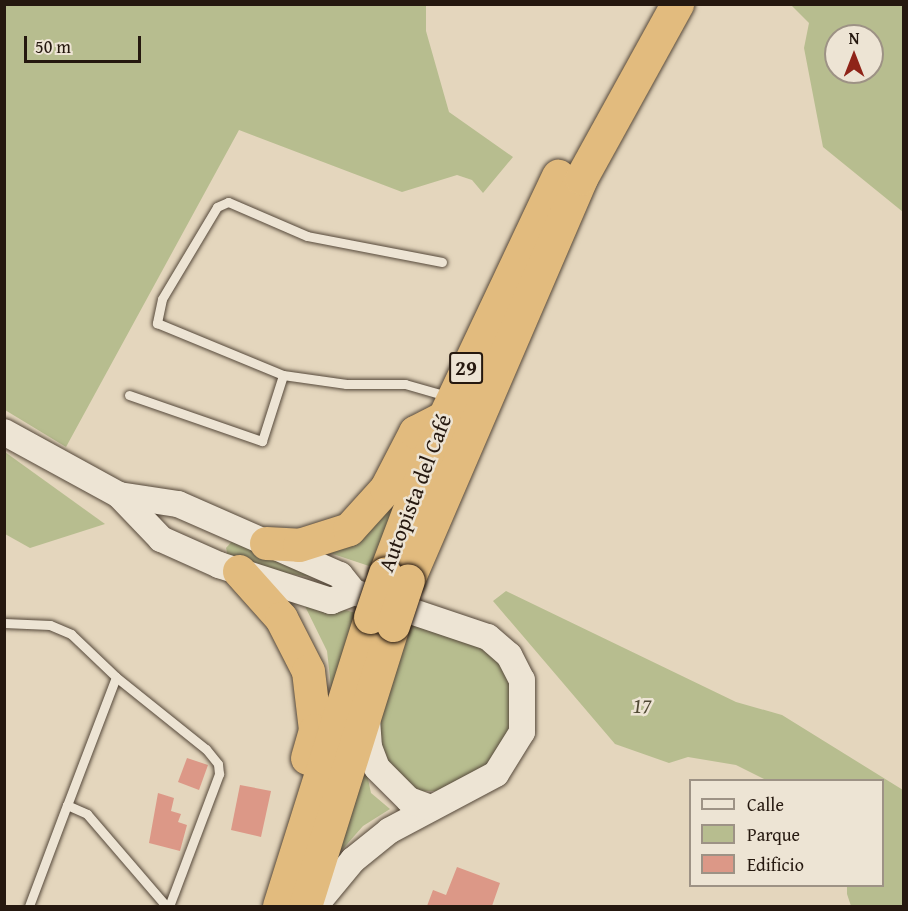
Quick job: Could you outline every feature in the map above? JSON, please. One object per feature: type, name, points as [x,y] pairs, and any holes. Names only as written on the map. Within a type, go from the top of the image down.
[{"type":"highway","name":"Autopista del Café","points":[[396,576],[448,407],[561,169],[652,4]]},
{"type":"highway","name":"Autopista del Café","points":[[283,904],[312,802],[372,611],[396,576],[581,178],[677,4]]},
{"type":"highway","points":[[252,537],[299,545],[349,529],[381,496],[415,432],[448,407]]},
{"type":"highway","points":[[229,568],[280,618],[308,671],[315,730],[303,773],[312,802]]},
{"type":"highway","name":"Autopista del Café","points":[[283,904],[369,701],[372,611]]},
{"type":"street","points":[[4,432],[119,495],[161,539],[229,568],[332,601],[488,638],[509,655],[522,680],[522,732],[512,755],[475,789],[431,808],[389,831],[353,860],[315,906]]},
{"type":"street","points":[[119,495],[178,504],[339,574],[372,611]]},
{"type":"street","points":[[229,568],[218,547],[252,537]]},
{"type":"street","points":[[369,701],[369,747],[377,768],[409,800],[431,808]]},
{"type":"lane","points":[[442,262],[307,236],[228,202],[217,207],[162,299],[157,323],[283,375],[346,384],[405,384],[448,407]]},
{"type":"lane","points":[[129,395],[262,441],[283,375]]},
{"type":"lane","points":[[4,623],[50,625],[71,634],[116,677],[206,749],[218,764],[219,774],[167,906],[87,814],[67,805]]},
{"type":"lane","points":[[29,906],[116,677]]},
{"type":"green space","points":[[5,4],[426,5],[426,31],[449,112],[513,157],[483,193],[472,180],[457,175],[402,192],[239,130],[66,447],[5,410]]},
{"type":"green space","points":[[791,5],[903,5],[903,212],[823,147],[804,48],[809,23]]},
{"type":"green space","points":[[5,452],[105,524],[30,548],[5,534]]},
{"type":"green space","points":[[397,498],[372,567],[324,551]]},
{"type":"green space","points":[[234,539],[325,579],[230,565],[226,548]]},
{"type":"green space","name":"17","points":[[506,591],[736,702],[782,715],[903,790],[903,906],[851,906],[847,894],[847,887],[884,887],[884,779],[764,779],[736,765],[688,757],[669,763],[615,744],[493,601]]},
{"type":"green space","points":[[301,598],[356,613],[332,695],[327,651]]},
{"type":"green space","points":[[412,624],[491,650],[508,672],[512,714],[506,738],[478,777],[445,791],[418,791],[395,775],[383,749],[379,721]]},
{"type":"green space","points":[[365,765],[371,793],[390,809],[363,826],[333,860]]},
{"type":"building","points":[[187,758],[208,765],[199,790],[178,782]]},
{"type":"building","points":[[240,785],[271,791],[261,837],[231,830]]},
{"type":"building","points":[[158,793],[174,798],[171,811],[181,814],[178,822],[187,825],[180,851],[149,843]]},
{"type":"building","points":[[457,867],[500,883],[492,906],[427,906],[433,890],[446,895]]}]
